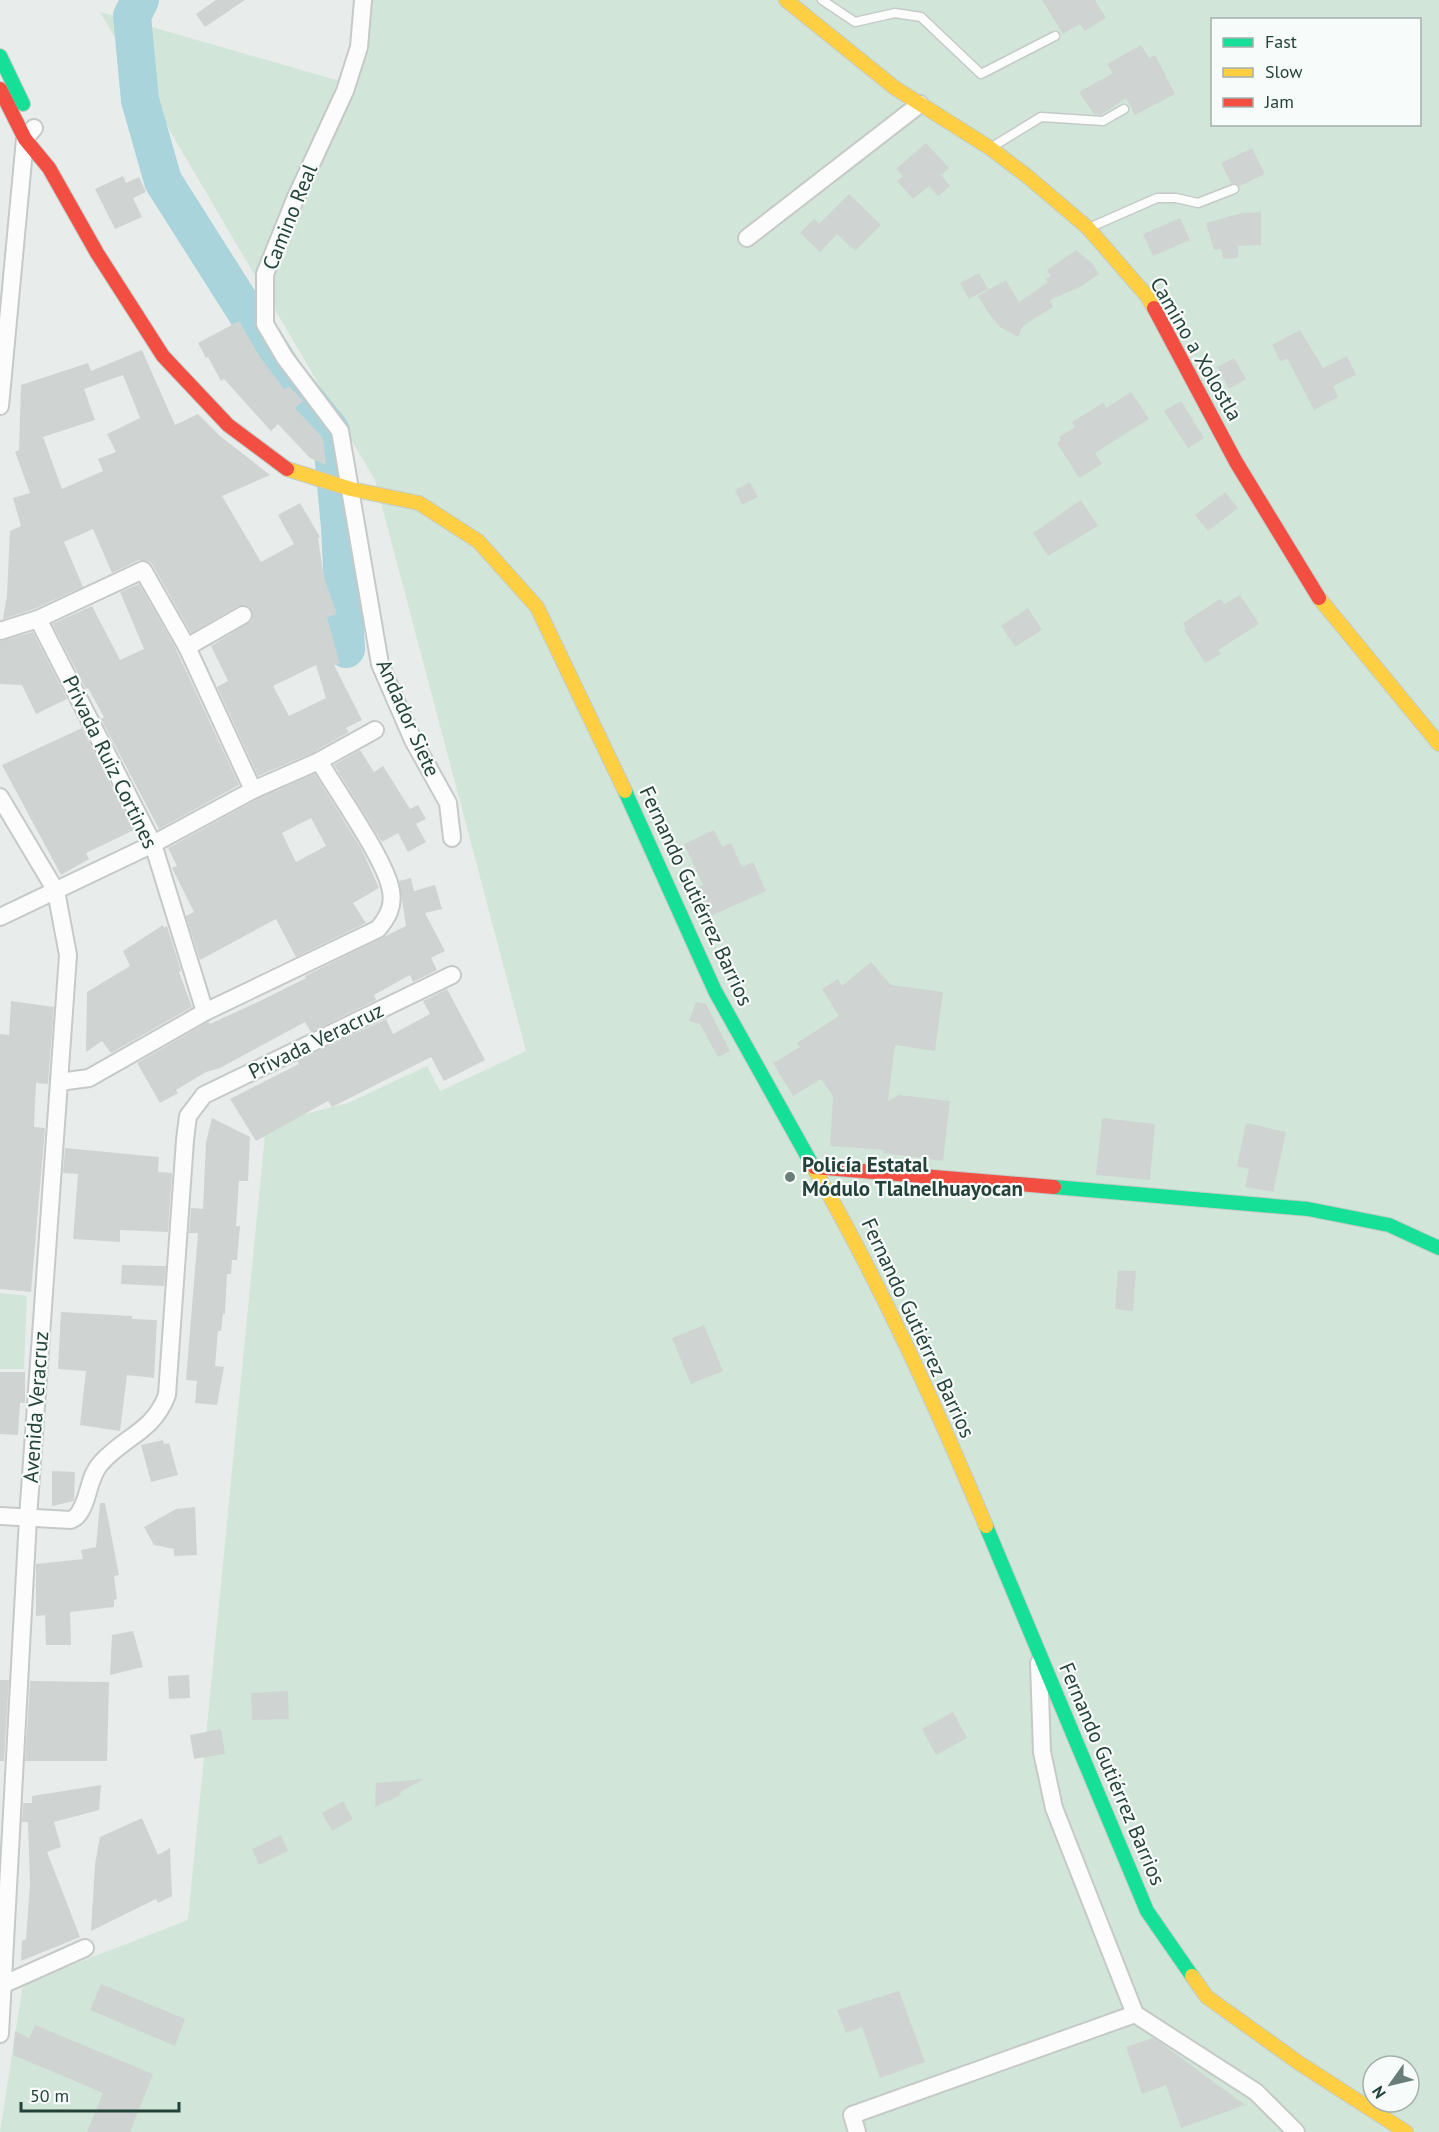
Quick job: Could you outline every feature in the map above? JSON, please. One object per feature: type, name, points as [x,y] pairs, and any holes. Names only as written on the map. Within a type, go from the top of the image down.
[{"type":"main road","name":"Camino a Xolostla","points":[[792,1],[895,88],[990,148],[1088,228],[1147,296],[1236,462],[1315,593],[1439,744]]},
{"type":"main road","points":[[0,56],[29,133]]},
{"type":"main road","points":[[0,89],[29,133]]},
{"type":"main road","name":"Fernando Gutiérrez Barrios","points":[[29,133],[97,253],[163,356],[228,425],[289,470],[344,487],[418,503],[478,541],[537,607],[609,755],[715,991],[746,1051],[814,1167],[876,1280],[932,1398],[1147,1911],[1207,1997],[1299,2063],[1406,2132]]},
{"type":"main road","points":[[814,1167],[1308,1209],[1389,1225],[1439,1248]]},
{"type":"street","name":"Camino Real","points":[[344,487],[340,431],[285,358],[265,324],[265,274],[296,197],[345,91],[359,47],[363,0]]},
{"type":"street","points":[[747,238],[920,104]]},
{"type":"street","points":[[0,406],[6,287],[29,133]]},
{"type":"street","name":"Andador Siete","points":[[344,487],[380,664],[413,740],[448,803],[452,838]]},
{"type":"street","points":[[0,631],[38,619],[143,570],[187,647],[253,790]]},
{"type":"street","points":[[187,647],[243,615]]},
{"type":"street","name":"Privada Ruiz Cortines","points":[[38,619],[153,844],[205,1012]]},
{"type":"street","points":[[0,917],[153,844],[253,790],[319,761],[375,730]]},
{"type":"street","points":[[59,1082],[90,1078],[205,1012],[378,929],[389,915],[391,892],[381,865],[319,761]]},
{"type":"street","name":"Avenida Veracruz","points":[[0,797],[56,891],[68,955],[28,1518],[8,1710],[0,2030]]},
{"type":"street","name":"Privada Veracruz","points":[[28,1518],[71,1520],[76,1517],[92,1474],[102,1462],[160,1413],[168,1395],[188,1116],[204,1095],[452,975]]},
{"type":"street","points":[[0,1516],[28,1518]]},
{"type":"street","points":[[1039,1656],[1042,1752],[1054,1808],[1135,2014],[1256,2092],[1296,2132]]},
{"type":"street","points":[[2,1985],[85,1948]]},
{"type":"street","points":[[857,2132],[852,2115],[1135,2014]]},
{"type":"lane","points":[[822,0],[855,22],[895,14],[921,17],[981,74],[1055,36]]},
{"type":"lane","points":[[990,148],[1041,117],[1103,121],[1124,109]]},
{"type":"lane","points":[[1088,228],[1157,198],[1176,198],[1198,203],[1234,189]]},
{"type":"green space","points":[[360,0],[1439,0],[1439,2132],[0,2132],[23,1984],[188,1920],[266,1124],[348,1103],[427,1066],[440,1091],[526,1051],[375,480],[100,12],[350,84]]},
{"type":"green space","points":[[0,1293],[27,1296],[24,1369],[0,1369]]},
{"type":"building","points":[[216,0],[245,0],[205,27],[196,14]]},
{"type":"building","points":[[1042,0],[1095,0],[1106,18],[1085,31],[1080,24],[1063,34]]},
{"type":"building","points":[[1141,45],[1149,58],[1155,55],[1175,94],[1135,115],[1126,98],[1101,115],[1094,114],[1079,92],[1113,73],[1107,64]]},
{"type":"building","points":[[926,143],[949,168],[941,175],[950,186],[938,196],[929,186],[913,199],[897,181],[903,176],[896,169]]},
{"type":"building","points":[[1252,148],[1265,174],[1240,186],[1231,183],[1221,163]]},
{"type":"building","points":[[123,176],[126,183],[139,177],[146,192],[133,198],[142,217],[115,229],[95,189]]},
{"type":"building","points":[[849,194],[881,225],[855,251],[837,234],[820,252],[800,233],[814,219],[819,224]]},
{"type":"building","points":[[1261,212],[1261,245],[1238,246],[1238,258],[1223,259],[1221,249],[1214,250],[1206,223],[1242,213]]},
{"type":"building","points":[[1180,218],[1190,240],[1153,256],[1143,234]]},
{"type":"building","points":[[1076,250],[1092,263],[1099,274],[1082,286],[1050,300],[1053,307],[1023,326],[1018,337],[1000,327],[978,296],[1006,280],[1019,302],[1048,282],[1045,279],[1051,276],[1047,270]]},
{"type":"building","points":[[979,273],[988,289],[969,299],[960,283]]},
{"type":"building","points":[[239,321],[260,357],[284,389],[290,387],[303,401],[295,408],[323,438],[326,465],[310,458],[278,424],[271,431],[224,379],[221,381],[208,357],[206,358],[198,343]]},
{"type":"building","points":[[1300,330],[1323,368],[1347,356],[1356,375],[1333,386],[1338,397],[1314,410],[1287,358],[1281,362],[1272,345]]},
{"type":"building","points":[[142,350],[175,425],[198,414],[220,436],[270,475],[222,496],[261,562],[294,544],[278,515],[300,503],[320,537],[318,538],[324,578],[337,614],[327,617],[340,664],[334,665],[362,720],[346,728],[349,732],[314,752],[258,776],[217,687],[228,681],[211,646],[252,621],[253,614],[249,606],[238,606],[191,633],[152,564],[139,560],[112,573],[93,529],[64,542],[83,587],[34,609],[3,619],[7,595],[10,531],[21,526],[13,498],[30,493],[15,452],[19,450],[21,385],[88,363],[91,371]],"holes":[[[123,375],[140,418],[107,434],[116,452],[98,459],[103,471],[62,489],[43,437],[95,420],[84,389]],[[316,665],[326,698],[289,716],[273,686]]]},
{"type":"building","points":[[1234,358],[1246,379],[1229,389],[1217,367]]},
{"type":"building","points":[[1131,392],[1149,419],[1095,453],[1102,464],[1079,478],[1057,443],[1061,440],[1059,437],[1075,427],[1072,422],[1103,403],[1106,408]]},
{"type":"building","points":[[1181,401],[1204,438],[1188,448],[1164,411]]},
{"type":"building","points":[[750,482],[758,497],[742,505],[735,490]]},
{"type":"building","points":[[1225,492],[1238,508],[1208,531],[1195,515]]},
{"type":"building","points":[[1081,500],[1098,526],[1048,556],[1033,533]]},
{"type":"building","points":[[139,584],[174,645],[239,785],[159,829],[101,719],[104,717],[88,688],[86,689],[52,624],[92,606],[120,660],[144,649],[120,592]]},
{"type":"building","points":[[1240,595],[1259,624],[1218,650],[1221,654],[1205,663],[1184,630],[1186,629],[1183,623],[1220,599],[1224,604]]},
{"type":"building","points":[[1028,608],[1042,630],[1015,647],[1001,626]]},
{"type":"building","points":[[33,632],[67,699],[36,714],[22,685],[0,684],[0,641]]},
{"type":"building","points":[[82,728],[134,830],[86,853],[89,859],[61,875],[2,765]]},
{"type":"building","points":[[360,750],[374,772],[383,766],[410,809],[418,805],[426,819],[416,824],[426,842],[408,852],[398,833],[382,842],[334,765]]},
{"type":"building","points":[[315,774],[362,850],[379,888],[353,903],[366,923],[296,957],[276,919],[200,960],[186,916],[194,912],[172,868],[177,866],[168,848],[258,799]],"holes":[[[311,818],[326,846],[296,862],[282,833]]]},
{"type":"building","points":[[714,830],[722,847],[731,843],[742,867],[753,862],[766,891],[711,916],[698,887],[703,885],[684,844]]},
{"type":"building","points":[[411,878],[414,891],[435,885],[442,909],[425,913],[445,951],[431,958],[437,970],[413,982],[410,975],[374,995],[376,1000],[311,1032],[305,1022],[220,1068],[206,1072],[176,1090],[178,1093],[160,1103],[137,1063],[208,1022],[210,1024],[262,1000],[406,926],[399,881]]},
{"type":"building","points":[[163,925],[164,928],[167,926],[181,971],[179,972],[192,1007],[111,1053],[102,1041],[86,1052],[87,992],[130,966],[123,951]]},
{"type":"building","points":[[871,962],[891,985],[943,992],[935,1051],[895,1045],[888,1101],[899,1095],[950,1101],[943,1161],[883,1153],[884,1150],[830,1146],[833,1096],[821,1079],[793,1096],[773,1063],[800,1047],[797,1043],[839,1016],[822,989],[838,979],[842,986]]},
{"type":"building","points":[[447,989],[485,1060],[444,1081],[431,1057],[332,1107],[328,1101],[256,1141],[230,1099],[299,1064],[297,1061],[386,1019],[393,1034],[430,1014],[423,1001]]},
{"type":"building","points":[[11,1001],[54,1007],[48,1084],[36,1083],[34,1127],[45,1128],[31,1292],[0,1289],[0,1034],[9,1035]]},
{"type":"building","points":[[696,1002],[706,1004],[730,1051],[718,1057],[700,1024],[689,1021]]},
{"type":"building","points":[[212,1118],[250,1137],[248,1181],[239,1181],[236,1226],[240,1226],[237,1260],[232,1260],[231,1274],[227,1274],[225,1314],[223,1314],[221,1331],[218,1331],[215,1366],[224,1367],[217,1405],[195,1403],[197,1381],[186,1380],[198,1233],[189,1233],[191,1208],[203,1209],[206,1142]]},
{"type":"building","points":[[1102,1118],[1155,1124],[1150,1180],[1096,1175]]},
{"type":"building","points":[[1246,1123],[1286,1132],[1273,1192],[1245,1187],[1249,1169],[1237,1166]]},
{"type":"building","points":[[65,1148],[159,1157],[158,1172],[172,1173],[168,1232],[120,1230],[120,1242],[73,1239],[78,1174],[63,1173]]},
{"type":"building","points":[[122,1265],[166,1266],[164,1286],[121,1284]]},
{"type":"building","points":[[1118,1270],[1136,1271],[1133,1311],[1115,1309]]},
{"type":"building","points":[[61,1312],[132,1316],[132,1319],[157,1320],[154,1378],[127,1375],[120,1431],[80,1425],[86,1371],[58,1369]]},
{"type":"building","points":[[704,1325],[723,1371],[691,1384],[672,1338]]},
{"type":"building","points":[[0,1372],[25,1372],[25,1403],[20,1403],[18,1435],[0,1434]]},
{"type":"building","points":[[163,1440],[164,1444],[169,1443],[178,1475],[151,1482],[141,1445]]},
{"type":"building","points":[[52,1471],[75,1472],[74,1501],[52,1506]]},
{"type":"building","points":[[100,1503],[105,1503],[119,1575],[114,1576],[117,1599],[114,1600],[114,1607],[70,1612],[71,1645],[46,1645],[45,1615],[36,1616],[36,1564],[83,1559],[81,1550],[96,1547]]},
{"type":"building","points":[[195,1507],[197,1555],[174,1556],[174,1549],[154,1545],[144,1527],[176,1509]]},
{"type":"building","points":[[133,1631],[143,1667],[110,1675],[112,1635]]},
{"type":"building","points":[[189,1675],[190,1698],[169,1699],[168,1676]]},
{"type":"building","points":[[0,1680],[9,1680],[4,1761],[0,1761]]},
{"type":"building","points":[[30,1681],[109,1682],[107,1761],[25,1761]]},
{"type":"building","points":[[288,1691],[289,1719],[252,1720],[251,1693]]},
{"type":"building","points":[[953,1712],[967,1738],[936,1755],[922,1729]]},
{"type":"building","points":[[221,1729],[225,1754],[194,1759],[190,1735]]},
{"type":"building","points":[[424,1779],[400,1792],[401,1795],[375,1807],[376,1783]]},
{"type":"building","points":[[101,1785],[99,1810],[54,1822],[61,1847],[47,1852],[80,1937],[21,1961],[22,1941],[26,1939],[30,1884],[28,1822],[22,1822],[23,1803],[32,1803],[32,1796]]},
{"type":"building","points":[[343,1801],[353,1819],[332,1831],[322,1813]]},
{"type":"building","points":[[142,1818],[158,1855],[170,1848],[172,1896],[158,1903],[156,1899],[91,1931],[95,1864],[100,1837]]},
{"type":"building","points":[[281,1835],[288,1851],[259,1865],[252,1849]]},
{"type":"building","points":[[101,1984],[185,2019],[175,2046],[90,2010]]},
{"type":"building","points":[[899,1991],[925,2062],[880,2078],[862,2027],[846,2033],[837,2010]]},
{"type":"building","points":[[35,2025],[153,2074],[130,2132],[87,2132],[103,2093],[13,2055],[15,2031],[29,2038]]},
{"type":"building","points":[[1153,2038],[1245,2105],[1181,2128],[1166,2085],[1142,2094],[1126,2047]]},
{"type":"waterway","points":[[140,0],[132,16],[140,100],[163,181],[284,372],[331,431],[340,527],[346,649]]},
{"type":"traffic: fast","points":[[0,56],[23,104]]},
{"type":"traffic: fast","points":[[625,791],[715,991],[815,1170]]},
{"type":"traffic: fast","points":[[1054,1187],[1308,1209],[1389,1225],[1439,1248]]},
{"type":"traffic: fast","points":[[986,1526],[1147,1911],[1192,1976]]},
{"type":"traffic: slow","points":[[786,0],[895,88],[990,148],[1027,176],[1088,228],[1147,296],[1154,308]]},
{"type":"traffic: slow","points":[[287,469],[351,489],[419,503],[478,541],[537,607],[625,791]]},
{"type":"traffic: slow","points":[[1319,598],[1439,744]]},
{"type":"traffic: slow","points":[[815,1170],[906,1345],[986,1526]]},
{"type":"traffic: slow","points":[[1192,1976],[1207,1997],[1299,2063],[1406,2132]]},
{"type":"traffic: jam","points":[[0,89],[25,139],[49,168],[97,253],[163,356],[228,425],[287,469]]},
{"type":"traffic: jam","points":[[1154,308],[1236,462],[1319,598]]},
{"type":"traffic: jam","points":[[814,1167],[1054,1187]]},
{"type":"place","name":"Policía Estatal Módulo Tlalnelhuayocan","points":[[790,1177]]}]
